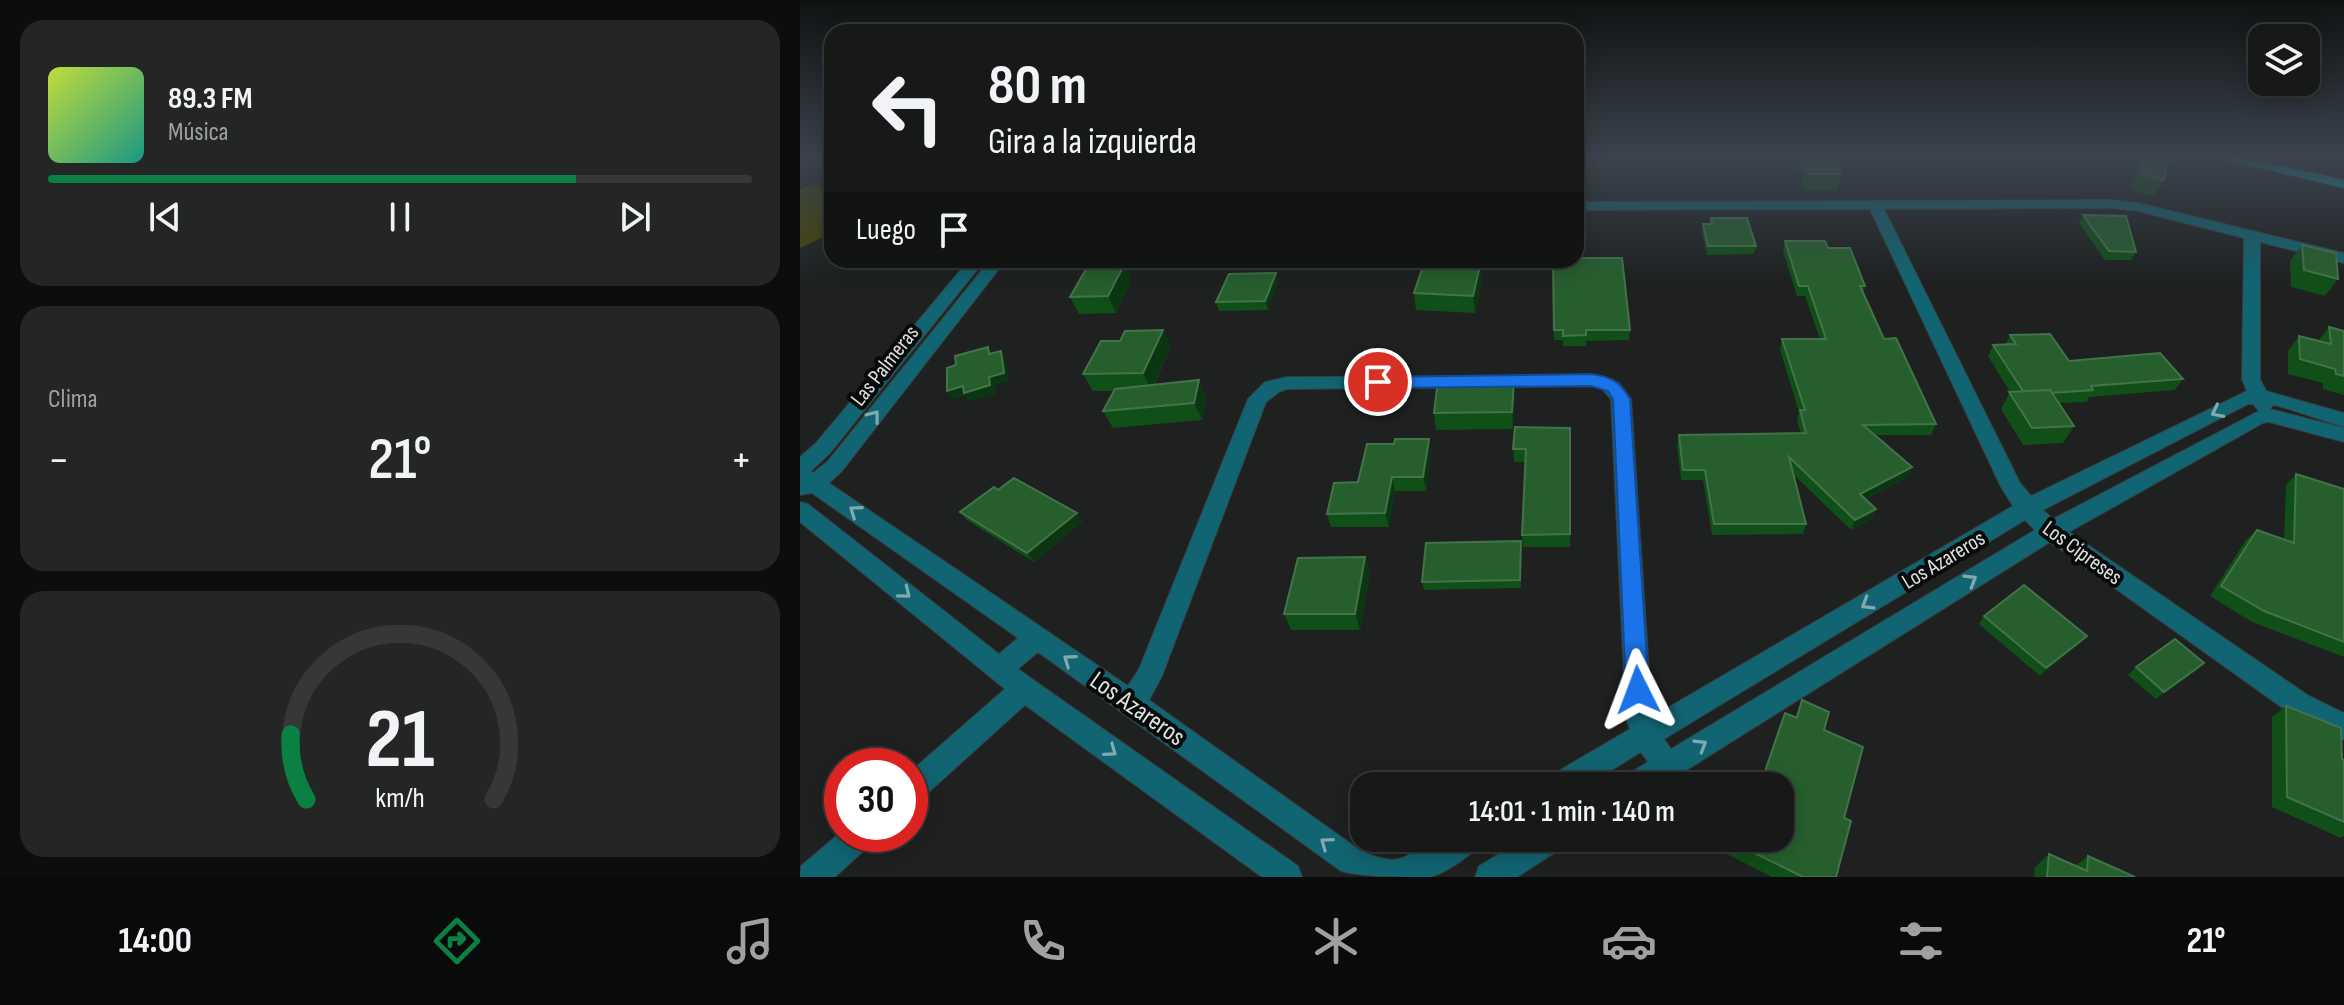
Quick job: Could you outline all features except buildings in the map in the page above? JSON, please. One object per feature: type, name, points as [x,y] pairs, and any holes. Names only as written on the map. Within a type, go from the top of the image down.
[{"type":"street","points":[[1584,206],[2112,204],[2138,207],[2344,258]]},
{"type":"street","name":"Los Cipreses","points":[[1875,205],[2012,487],[2027,508],[2051,531],[2300,705],[2344,727]]},
{"type":"street","points":[[2252,235],[2251,379],[2263,405],[2344,435]]},
{"type":"street","name":"Las Palmeras","points":[[804,479],[823,448],[970,268]]},
{"type":"street","name":"Las Palmeras","points":[[804,479],[835,466],[992,268]]},
{"type":"street","points":[[1132,703],[1149,676],[1258,399],[1265,391],[1287,383],[1591,380],[1615,387],[1621,399],[1639,719],[1646,736],[1667,766]]},
{"type":"street","name":"Los Azareros","points":[[1584,772],[2027,508],[2244,398],[2263,405],[2257,418],[2051,531],[1657,772]]},
{"type":"street","points":[[2263,405],[2344,420]]},
{"type":"street","name":"Los Azareros","points":[[804,479],[1132,703],[1351,861],[1385,877],[1415,870],[1446,852]]},
{"type":"street","points":[[800,510],[1024,689],[1287,877]]},
{"type":"street","points":[[999,669],[1037,638]]},
{"type":"street","points":[[928,774],[1024,689]]},
{"type":"street","points":[[812,877],[840,852]]},
{"type":"street","points":[[1490,877],[1530,852]]},
{"type":"shaded area","points":[[800,199],[824,199],[824,237],[800,248]]},
{"type":"route","points":[[1378,382],[1591,380],[1615,387],[1621,399],[1638,690]]}]
